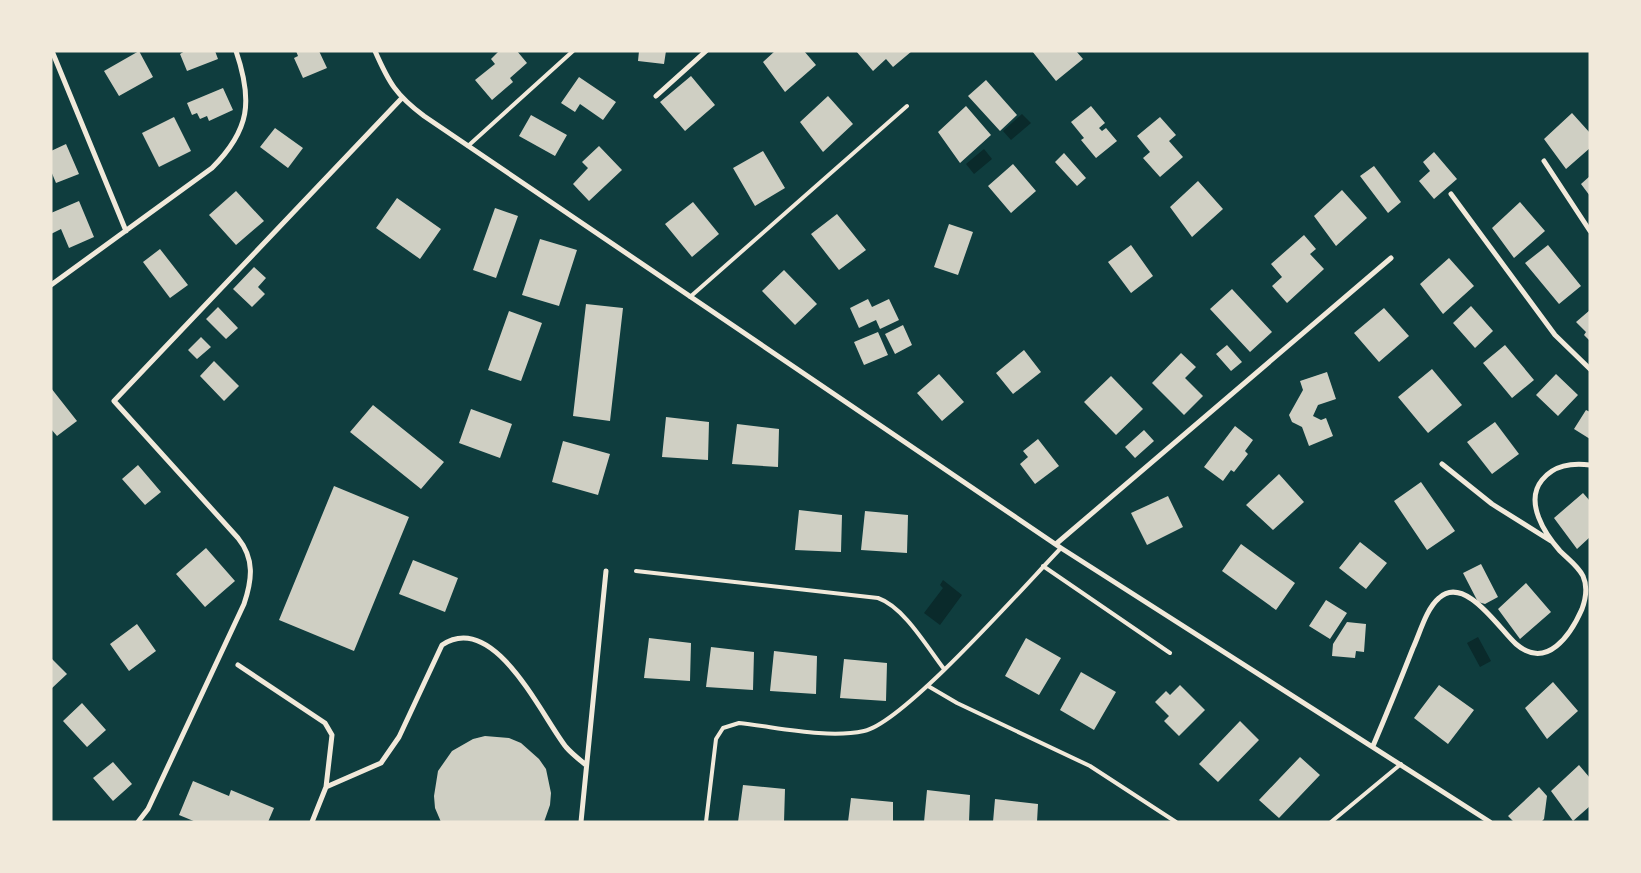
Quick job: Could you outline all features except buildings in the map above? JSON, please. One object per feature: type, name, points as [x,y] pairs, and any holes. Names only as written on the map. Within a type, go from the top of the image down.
[{"type":"street","points":[[52,51],[126,231]]},
{"type":"street","points":[[51,285],[212,168],[235,142],[242,128],[247,100],[246,86],[236,51]]},
{"type":"street","points":[[375,51],[393,87],[402,99],[468,146],[1059,546],[1490,822]]},
{"type":"street","points":[[656,96],[706,51]]},
{"type":"street","points":[[138,822],[148,809],[244,604],[251,569],[247,552],[238,538],[114,402],[402,99]]},
{"type":"street","points":[[1544,161],[1590,231]]},
{"type":"street","points":[[1451,194],[1555,335],[1590,369]]},
{"type":"street","points":[[1059,546],[1391,258]]},
{"type":"street","points":[[1373,746],[1423,626],[1432,607],[1442,595],[1455,592],[1474,600],[1516,644],[1526,650],[1548,651],[1555,648],[1566,637],[1576,622],[1584,603],[1586,583],[1579,569],[1553,543],[1492,504],[1442,464]]},
{"type":"street","points":[[1553,543],[1536,510],[1534,499],[1536,489],[1543,478],[1560,467],[1590,465]]},
{"type":"street","points":[[581,822],[606,571]]},
{"type":"street","points":[[326,787],[381,763],[399,737],[442,645],[453,637],[478,640],[506,659],[567,749],[586,765]]},
{"type":"street","points":[[238,665],[325,723],[332,735],[326,787],[312,822]]},
{"type":"lane","points":[[468,146],[573,51]]},
{"type":"lane","points":[[690,297],[907,106]]},
{"type":"lane","points":[[706,822],[716,738],[723,728],[739,723],[828,732],[864,731],[881,725],[928,686],[1043,566],[1059,546]]},
{"type":"lane","points":[[1043,566],[1170,653]]},
{"type":"lane","points":[[636,570],[878,598],[888,603],[900,613],[944,669]]},
{"type":"lane","points":[[928,686],[957,703],[1090,766],[1176,822]]},
{"type":"lane","points":[[1331,822],[1401,764]]},
{"type":"water","points":[[1022,114],[1031,123],[1011,140],[1003,131]]},
{"type":"water","points":[[984,149],[992,159],[974,174],[966,164]]},
{"type":"water","points":[[943,580],[962,595],[940,625],[924,613],[943,588],[940,585]]},
{"type":"water","points":[[1478,637],[1491,661],[1480,667],[1467,643]]}]
